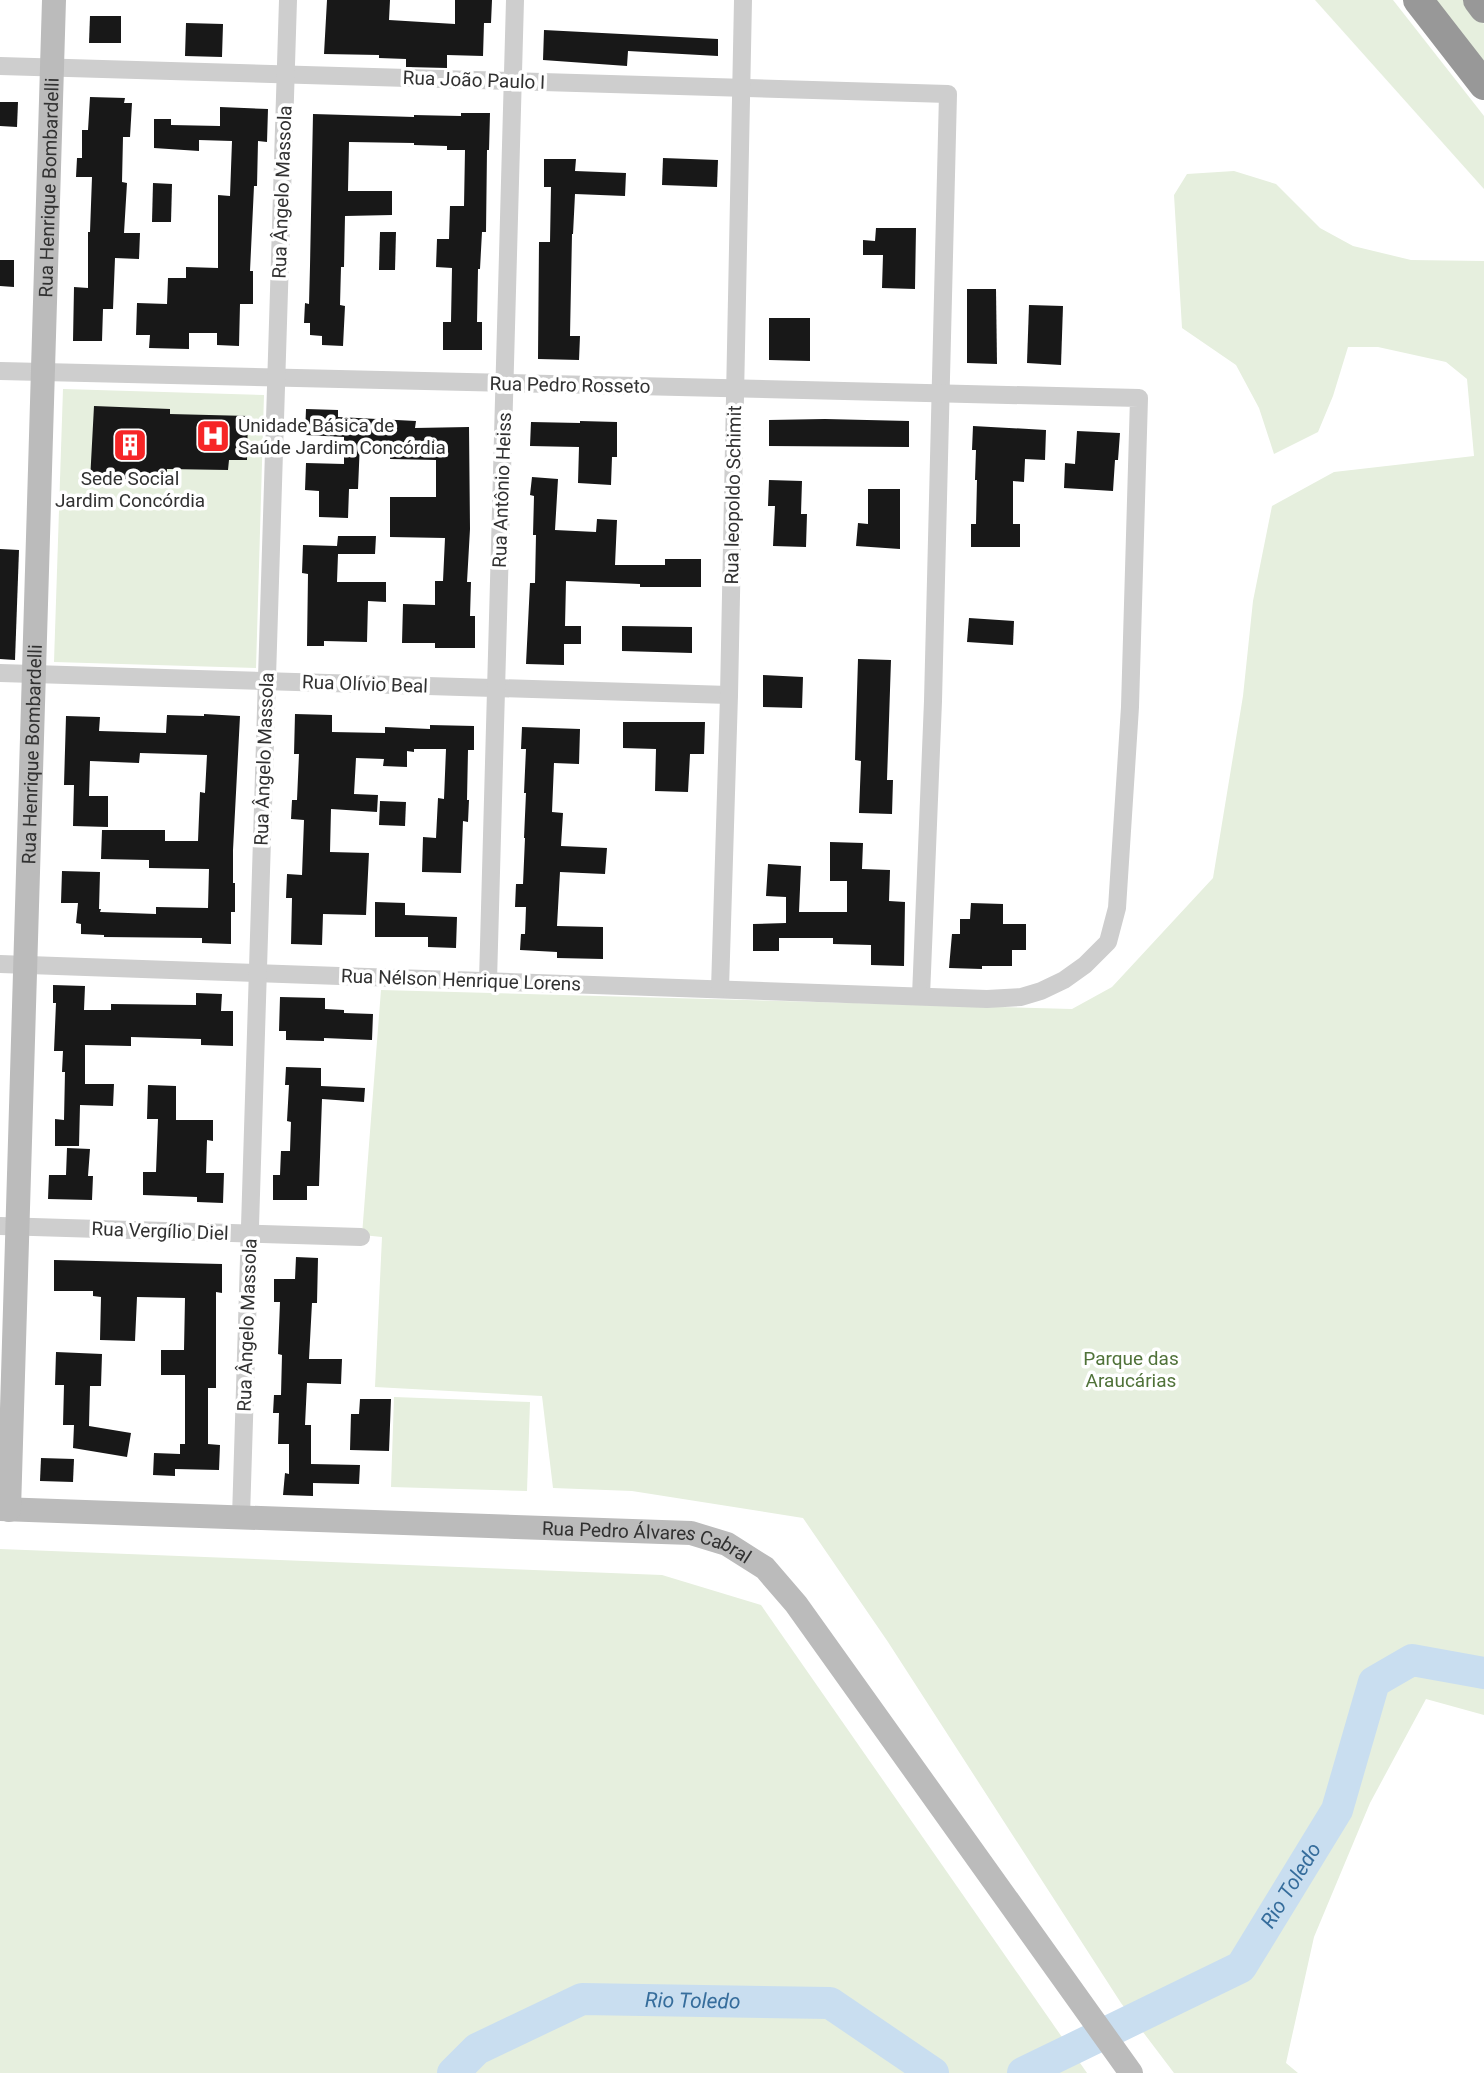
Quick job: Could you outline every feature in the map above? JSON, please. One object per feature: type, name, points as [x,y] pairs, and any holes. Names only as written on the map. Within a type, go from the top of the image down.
[{"type":"highway","points":[[1412,0],[1466,61]]},
{"type":"highway","points":[[1419,0],[1484,85]]},
{"type":"highway","points":[[1478,0],[1484,8]]},
{"type":"street","name":"Rua Henrique Bombardelli","points":[[4,1509],[9,1227],[25,965],[54,0]]},
{"type":"street","name":"Rua Ângelo Massola","points":[[241,1517],[288,0]]},
{"type":"street","name":"Rua Antônio Heiss","points":[[488,981],[515,0]]},
{"type":"street","name":"Rua leopoldo Schimit","points":[[720,989],[729,695],[743,0]]},
{"type":"street","name":"Rua João Paulo I","points":[[0,66],[948,94],[940,394]]},
{"type":"street","name":"Rua Pedro Rosseto","points":[[0,371],[1139,398]]},
{"type":"street","points":[[921,996],[933,701],[940,394]]},
{"type":"street","name":"Rua Nélson Henrique Lorens","points":[[0,964],[986,999],[1021,997],[1064,980],[1108,942],[1117,908],[1130,707],[1139,398]]},
{"type":"street","name":"Rua Olívio Beal","points":[[0,673],[729,695]]},
{"type":"street","name":"Rua Vergílio Diel","points":[[9,1227],[361,1237]]},
{"type":"street","name":"Rua Pedro Álvares Cabral","points":[[4,1509],[691,1533],[727,1544],[765,1568],[796,1604],[1131,2073]]},
{"type":"green space","points":[[1315,0],[1393,0],[1484,116],[1484,189]]},
{"type":"green space","points":[[1431,0],[1465,0],[1484,24],[1484,68]]},
{"type":"green space","name":"Parque das Araucárias","points":[[1234,171],[1276,184],[1320,228],[1353,246],[1411,260],[1484,261],[1484,1715],[1426,1699],[1370,1803],[1314,1937],[1286,2063],[1298,2073],[1174,2073],[1121,2003],[888,1642],[803,1518],[632,1491],[553,1488],[542,1396],[375,1387],[382,1237],[362,1235],[381,990],[1072,1009],[1112,987],[1213,878],[1243,696],[1253,601],[1272,506],[1334,472],[1474,456],[1467,379],[1446,362],[1378,347],[1348,347],[1333,396],[1318,432],[1274,454],[1259,408],[1236,365],[1182,328],[1174,195],[1187,174]]},
{"type":"green space","points":[[63,389],[264,395],[256,668],[54,662]]},
{"type":"green space","points":[[394,1397],[530,1402],[527,1491],[391,1487]]},
{"type":"green space","points":[[0,1549],[662,1575],[761,1605],[1087,2073],[0,2073]]},
{"type":"building","points":[[327,0],[390,0],[389,20],[455,24],[455,0],[492,0],[491,23],[484,23],[483,56],[447,55],[447,68],[406,67],[406,59],[379,58],[379,55],[324,54]]},
{"type":"building","points":[[90,16],[121,16],[121,43],[89,43]]},
{"type":"building","points":[[186,23],[223,24],[222,57],[185,56]]},
{"type":"building","points":[[544,30],[718,39],[718,56],[628,51],[627,66],[543,60]]},
{"type":"building","points":[[90,97],[125,98],[124,103],[132,103],[130,137],[123,137],[122,182],[127,183],[124,233],[140,233],[139,259],[115,258],[113,309],[103,309],[102,341],[73,341],[74,287],[88,288],[92,177],[76,177],[77,158],[82,158],[82,130],[88,130]]},
{"type":"building","points":[[0,102],[18,102],[17,127],[0,126]]},
{"type":"building","points":[[220,107],[268,109],[267,142],[258,141],[257,186],[254,186],[250,271],[253,271],[253,304],[240,304],[239,346],[217,345],[217,333],[189,333],[189,349],[149,348],[150,335],[136,335],[137,303],[167,304],[168,278],[186,278],[186,267],[218,268],[218,195],[230,196],[232,141],[199,140],[199,151],[154,148],[154,119],[171,119],[171,125],[220,126]]},
{"type":"building","points":[[461,113],[490,113],[486,232],[482,232],[478,269],[477,322],[482,322],[482,350],[443,350],[443,322],[451,322],[452,268],[436,267],[437,239],[449,239],[450,206],[464,206],[465,150],[447,150],[447,146],[414,143],[349,142],[348,191],[392,191],[392,215],[345,216],[340,305],[345,306],[343,346],[322,345],[322,336],[310,335],[310,323],[304,323],[305,303],[309,304],[313,114],[414,117],[461,116]]},
{"type":"building","points":[[663,158],[718,160],[717,187],[662,185]]},
{"type":"building","points":[[544,159],[576,159],[575,171],[626,173],[625,196],[575,194],[570,336],[580,336],[579,360],[538,359],[539,242],[550,242],[551,187],[544,187]]},
{"type":"building","points":[[153,183],[172,184],[171,222],[152,222]]},
{"type":"building","points":[[876,228],[916,228],[915,289],[882,288],[883,255],[863,255],[863,240],[875,241]]},
{"type":"building","points":[[380,232],[396,232],[395,270],[379,270]]},
{"type":"building","points":[[0,260],[14,260],[14,287],[0,286]]},
{"type":"building","points":[[967,289],[996,289],[997,364],[967,363]]},
{"type":"building","points":[[1029,305],[1063,306],[1061,365],[1027,363]]},
{"type":"building","points":[[769,318],[810,318],[810,361],[769,360]]},
{"type":"building","points":[[94,406],[170,409],[170,414],[248,416],[247,460],[229,460],[228,470],[167,469],[166,486],[90,481]]},
{"type":"building","points":[[306,409],[338,410],[338,417],[416,421],[415,428],[469,427],[470,529],[467,582],[471,582],[470,616],[475,616],[475,648],[435,648],[435,643],[402,643],[403,604],[435,605],[435,581],[443,581],[445,538],[390,537],[390,497],[436,497],[436,460],[390,459],[391,442],[360,442],[358,489],[349,489],[348,518],[319,517],[319,491],[305,490],[306,463],[344,464],[344,437],[305,435]]},
{"type":"building","points":[[769,420],[909,421],[909,447],[769,446]]},
{"type":"building","points":[[531,422],[617,422],[617,457],[612,457],[611,485],[578,483],[579,447],[530,446]]},
{"type":"building","points":[[973,426],[1046,430],[1045,460],[1025,459],[1024,482],[1013,481],[1013,524],[1020,524],[1020,547],[971,547],[971,524],[976,524],[977,480],[976,450],[972,450]]},
{"type":"building","points":[[1077,431],[1120,433],[1113,491],[1064,488],[1065,463],[1075,464]]},
{"type":"building","points":[[532,477],[558,479],[555,530],[596,532],[597,519],[617,520],[615,565],[665,565],[665,559],[701,559],[701,587],[640,587],[640,584],[566,581],[565,626],[581,626],[581,644],[564,644],[564,665],[526,664],[530,583],[535,583],[534,496],[530,495]]},
{"type":"building","points":[[769,480],[802,481],[801,514],[807,514],[806,547],[773,546],[775,506],[768,506]]},
{"type":"building","points":[[868,489],[900,489],[900,549],[856,546],[858,523],[868,524]]},
{"type":"building","points":[[338,536],[376,536],[375,554],[338,554],[337,582],[386,582],[386,602],[368,601],[367,642],[324,641],[324,646],[307,646],[308,574],[302,573],[303,545],[337,546]]},
{"type":"building","points":[[0,549],[19,550],[15,660],[0,659]]},
{"type":"building","points":[[969,618],[1014,621],[1013,645],[967,642]]},
{"type":"building","points":[[622,626],[692,627],[692,653],[622,651]]},
{"type":"building","points":[[858,659],[891,660],[887,780],[893,780],[892,814],[859,813],[861,761],[855,760]]},
{"type":"building","points":[[763,675],[803,677],[802,708],[763,707]]},
{"type":"building","points":[[295,714],[332,715],[332,732],[385,733],[385,727],[430,729],[430,725],[474,726],[474,750],[468,750],[468,822],[463,821],[461,873],[422,872],[423,837],[436,838],[438,798],[444,799],[446,749],[407,751],[407,767],[383,766],[384,759],[356,758],[354,794],[378,795],[377,812],[331,809],[330,852],[369,853],[366,915],[323,914],[322,945],[291,944],[292,898],[286,898],[287,874],[302,875],[304,820],[291,819],[292,800],[297,800],[299,754],[294,754]]},
{"type":"building","points":[[167,715],[240,716],[233,850],[235,912],[231,912],[231,944],[202,943],[202,938],[104,937],[81,934],[81,924],[76,923],[78,903],[61,903],[62,871],[100,872],[100,912],[156,914],[156,907],[208,908],[209,869],[149,868],[149,860],[101,859],[102,830],[165,830],[165,841],[198,841],[200,792],[205,793],[207,755],[140,753],[139,763],[90,761],[89,796],[108,796],[108,827],[73,826],[74,785],[64,785],[66,716],[100,717],[99,731],[166,733]]},
{"type":"building","points":[[623,722],[705,722],[704,754],[690,754],[688,792],[655,791],[656,749],[623,748]]},
{"type":"building","points":[[522,727],[580,729],[579,764],[554,763],[552,812],[563,813],[561,846],[607,848],[605,874],[560,872],[557,926],[603,927],[603,959],[557,958],[557,952],[520,950],[521,934],[525,934],[526,907],[515,907],[516,884],[523,884],[525,838],[526,749],[521,749]]},
{"type":"building","points":[[380,801],[406,802],[405,826],[379,825]]},
{"type":"building","points":[[830,842],[863,843],[862,869],[890,870],[889,901],[905,902],[904,966],[871,965],[871,945],[833,944],[833,938],[779,938],[779,951],[753,951],[753,924],[786,923],[786,897],[766,896],[768,864],[801,866],[799,912],[847,912],[847,881],[830,881]]},
{"type":"building","points":[[375,902],[405,903],[405,915],[457,917],[456,948],[428,947],[428,937],[375,937]]},
{"type":"building","points":[[971,903],[1003,904],[1003,924],[1026,924],[1026,950],[1012,950],[1012,966],[949,968],[952,934],[960,934],[960,919],[970,919]]},
{"type":"building","points":[[53,985],[85,986],[84,1010],[111,1010],[111,1004],[196,1005],[196,993],[222,994],[221,1011],[233,1011],[233,1046],[201,1045],[201,1039],[131,1037],[131,1046],[85,1045],[85,1084],[114,1084],[113,1106],[80,1105],[79,1146],[55,1146],[55,1119],[64,1120],[65,1072],[62,1072],[63,1051],[54,1051],[56,1003],[53,1003]]},
{"type":"building","points":[[280,997],[325,998],[325,1009],[373,1014],[372,1040],[286,1040],[286,1031],[279,1031]]},
{"type":"building","points":[[286,1067],[321,1068],[321,1086],[365,1088],[364,1102],[322,1099],[319,1186],[307,1186],[307,1200],[273,1200],[273,1175],[280,1175],[281,1151],[290,1151],[291,1122],[287,1121],[289,1085],[285,1085]]},
{"type":"building","points":[[148,1085],[176,1086],[176,1120],[213,1120],[213,1141],[207,1140],[206,1173],[224,1173],[223,1203],[197,1202],[197,1197],[143,1195],[143,1172],[156,1172],[158,1119],[147,1119]]},
{"type":"building","points":[[67,1148],[90,1149],[88,1176],[93,1176],[92,1200],[48,1199],[49,1175],[66,1175]]},
{"type":"building","points":[[296,1257],[318,1258],[317,1303],[312,1303],[309,1359],[342,1359],[341,1384],[307,1383],[305,1425],[311,1425],[311,1464],[360,1465],[359,1484],[313,1483],[313,1496],[283,1495],[285,1473],[289,1474],[289,1444],[278,1444],[279,1413],[273,1413],[274,1395],[281,1395],[282,1355],[278,1354],[280,1302],[274,1302],[274,1279],[295,1279]]},
{"type":"building","points":[[54,1260],[222,1264],[222,1293],[216,1292],[216,1388],[208,1388],[208,1444],[220,1445],[219,1470],[175,1469],[175,1476],[153,1475],[154,1453],[180,1454],[180,1444],[185,1444],[185,1375],[161,1375],[161,1350],[184,1350],[185,1298],[137,1297],[135,1341],[100,1340],[101,1297],[93,1296],[93,1291],[54,1291]]},
{"type":"building","points":[[56,1352],[102,1354],[101,1386],[90,1386],[89,1426],[131,1433],[127,1457],[73,1448],[74,1425],[63,1425],[64,1385],[55,1385]]},
{"type":"building","points":[[360,1399],[391,1399],[389,1451],[350,1450],[351,1414],[359,1414]]},
{"type":"building","points":[[41,1458],[74,1459],[73,1482],[40,1481]]},
{"type":"waterway","name":"Rio Toledo","points":[[1023,2073],[1241,1967],[1337,1810],[1374,1682],[1412,1660],[1484,1673]]},
{"type":"waterway","name":"Rio Toledo","points":[[453,2073],[477,2049],[582,1999],[830,2003],[933,2073]]},
{"type":"place","name":"Unidade Básica de Saúde Jardim Concórdia","points":[[213,436]]},
{"type":"place","name":"Sede Social Jardim Concórdia","points":[[130,445]]}]
